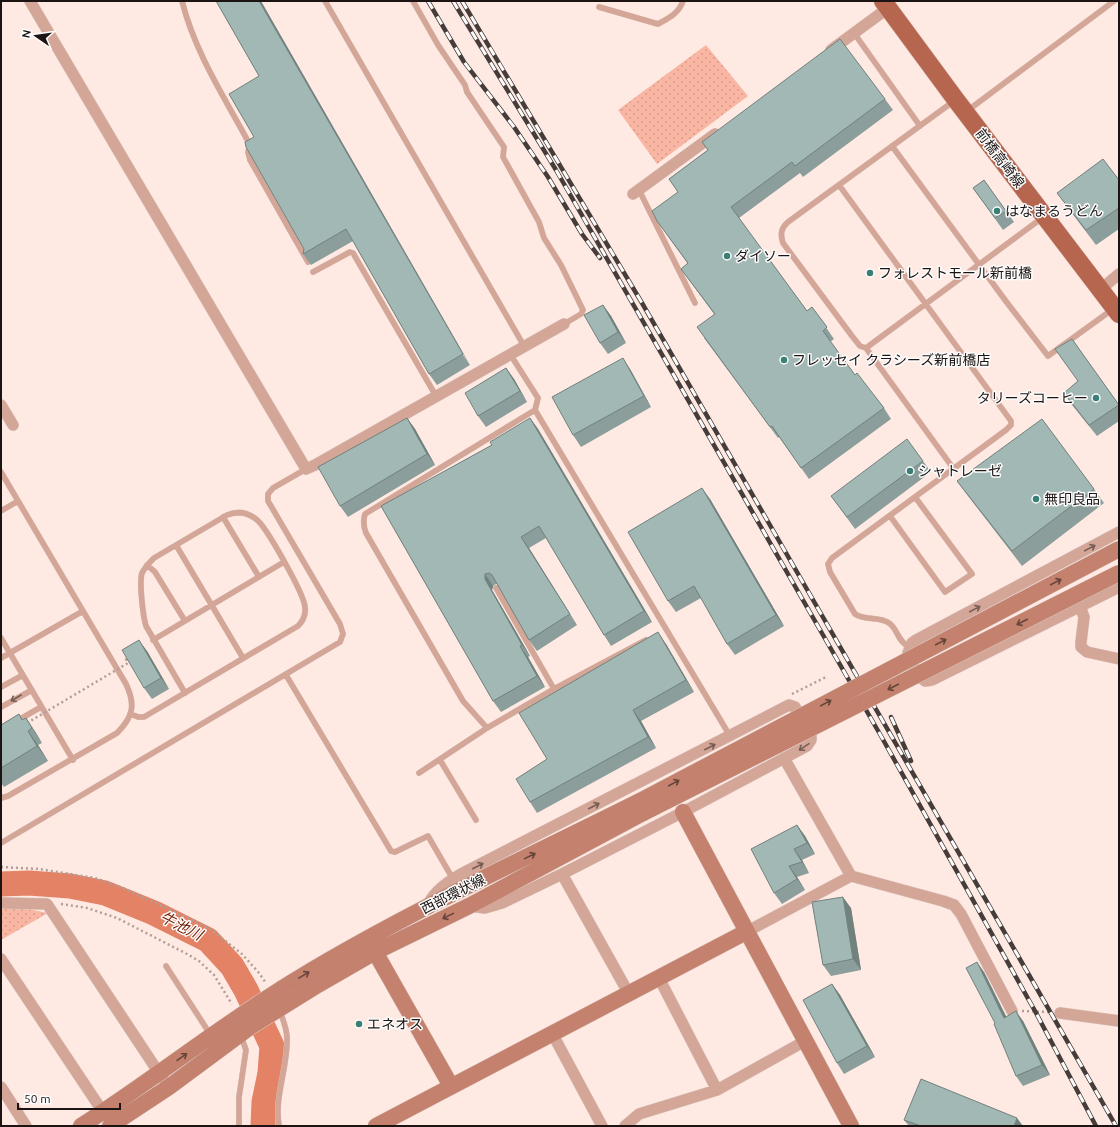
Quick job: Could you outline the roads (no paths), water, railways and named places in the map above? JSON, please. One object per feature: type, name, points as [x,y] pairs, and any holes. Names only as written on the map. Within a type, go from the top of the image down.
[{"type":"main road","name":"前橋高崎線","points":[[886,5],[1117,311]]},
{"type":"street","points":[[30,1],[306,469],[564,324]]},
{"type":"street","points":[[822,56],[886,5]]},
{"type":"street","points":[[636,192],[721,130]]},
{"type":"street","points":[[1100,289],[1119,274]]},
{"type":"street","points":[[1,405],[13,426]]},
{"type":"street","points":[[1119,532],[916,640],[912,643],[908,653],[912,666],[925,681],[932,680],[1119,587]]},
{"type":"street","points":[[641,807],[1119,549]]},
{"type":"street","points":[[641,807],[1119,573]]},
{"type":"street","points":[[1080,606],[1084,617],[1080,642],[1081,648],[1087,652],[1119,659]]},
{"type":"street","points":[[428,907],[429,901],[434,895],[453,879],[790,705],[795,707],[812,740],[807,746],[562,874],[494,906],[486,908],[470,906]]},
{"type":"street","points":[[784,758],[851,876]]},
{"type":"street","name":"西部環状線","points":[[275,1002],[316,986],[375,952],[470,906],[641,807]]},
{"type":"street","name":"西部環状線","points":[[275,1002],[367,938],[428,907],[641,807]]},
{"type":"street","points":[[683,812],[804,1041],[851,1126]]},
{"type":"street","points":[[562,874],[628,994]]},
{"type":"street","points":[[376,1126],[851,876],[954,905],[961,914],[1012,1010]]},
{"type":"street","points":[[1,903],[47,904],[159,1074],[170,1087]]},
{"type":"street","points":[[367,938],[451,1086]]},
{"type":"street","points":[[1,959],[92,1121],[159,1074],[215,1042],[275,1002]]},
{"type":"street","points":[[659,978],[717,1090]]},
{"type":"street","points":[[1060,1013],[1119,1021]]},
{"type":"street","points":[[552,1033],[602,1126]]},
{"type":"street","points":[[625,1126],[639,1114],[717,1090],[804,1041]]},
{"type":"street","points":[[110,1126],[170,1087],[215,1042]]},
{"type":"street","points":[[1,1088],[26,1126]]},
{"type":"lane","points":[[182,1],[190,28],[202,55],[250,145],[248,152],[250,160],[308,262]]},
{"type":"lane","points":[[325,1],[524,346]]},
{"type":"lane","points":[[413,1],[438,45],[465,85],[467,92],[504,147],[503,157],[539,222],[544,238],[561,265],[583,310],[581,314],[564,324]]},
{"type":"lane","points":[[599,7],[658,24],[677,12],[681,8],[683,1]]},
{"type":"lane","points":[[953,468],[866,348],[860,346],[856,341],[783,243],[781,232],[785,225],[920,126],[961,106],[1114,1]]},
{"type":"lane","points":[[854,32],[920,126]]},
{"type":"lane","points":[[892,146],[1048,356],[1117,311]]},
{"type":"lane","points":[[839,185],[1011,421],[1011,425],[1006,430],[832,558],[828,564],[830,572],[855,614],[859,617],[888,622],[904,644],[909,648]]},
{"type":"lane","points":[[636,192],[695,303]]},
{"type":"lane","points":[[866,348],[980,265],[1044,216]]},
{"type":"lane","points":[[313,272],[350,252],[353,253],[436,396]]},
{"type":"lane","points":[[487,728],[463,701],[366,533],[363,526],[363,519],[365,514],[535,410],[538,398],[510,354]]},
{"type":"lane","points":[[535,410],[730,736]]},
{"type":"lane","points":[[1,843],[340,642],[342,637],[340,624],[268,501],[268,494],[273,488],[306,469]]},
{"type":"lane","points":[[1,472],[130,692],[132,701],[131,714],[125,725],[117,733],[73,760],[8,796],[1,798]]},
{"type":"lane","points":[[890,516],[945,592],[972,574],[915,497]]},
{"type":"lane","points":[[1,511],[18,501]]},
{"type":"lane","points":[[131,714],[138,717],[144,717],[185,693],[243,658],[298,626],[304,616],[305,606],[303,598],[284,562],[260,522],[250,514],[238,512],[223,517],[154,558],[147,565],[141,577],[143,616],[146,626],[185,693]]},
{"type":"lane","points":[[223,517],[259,577]]},
{"type":"lane","points":[[176,545],[243,658]]},
{"type":"lane","points":[[153,640],[284,562]]},
{"type":"lane","points":[[147,565],[155,572],[185,621]]},
{"type":"lane","points":[[496,588],[554,689]]},
{"type":"lane","points":[[1,658],[83,611]]},
{"type":"lane","points":[[658,633],[665,629]]},
{"type":"lane","points":[[419,773],[487,728],[554,689],[651,637]]},
{"type":"lane","points":[[1,638],[73,760]]},
{"type":"lane","points":[[286,674],[391,851],[395,852],[428,836],[453,879]]},
{"type":"lane","points":[[1,687],[23,675]]},
{"type":"lane","points":[[1,707],[32,690]]},
{"type":"lane","points":[[11,724],[41,707]]},
{"type":"lane","points":[[440,760],[476,820]]},
{"type":"lane","points":[[166,966],[215,1042]]},
{"type":"lane","points":[[275,1002],[286,1031],[287,1044],[278,1101],[279,1126]]},
{"type":"lane","points":[[239,1126],[239,1097],[246,1050],[243,1023]]},
{"type":"waterway","name":"牛池川","points":[[1,884],[29,883],[70,886],[105,893],[154,913],[208,940],[232,966],[246,990],[272,1046],[270,1073],[264,1102],[263,1126]]},
{"type":"railway","points":[[428,1],[464,62],[514,127],[548,177],[582,234],[600,258]]},
{"type":"railway","points":[[453,1],[556,170],[881,736],[1035,1011],[1096,1126]]},
{"type":"railway","points":[[462,1],[642,303],[1116,1126]]},
{"type":"railway","points":[[891,717],[911,761]]},
{"type":"place","name":"はなまるうどん","points":[[997,211]]},
{"type":"place","name":"ダイソー","points":[[727,256]]},
{"type":"place","name":"フォレストモール新前橋","points":[[870,273]]},
{"type":"place","name":"フレッセイ クラシーズ新前橋店","points":[[784,360]]},
{"type":"place","name":"タリーズコーヒー","points":[[1096,398]]},
{"type":"place","name":"シャトレーゼ","points":[[910,471]]},
{"type":"place","name":"無印良品","points":[[1036,499]]},
{"type":"place","name":"エネオス","points":[[359,1024]]}]
